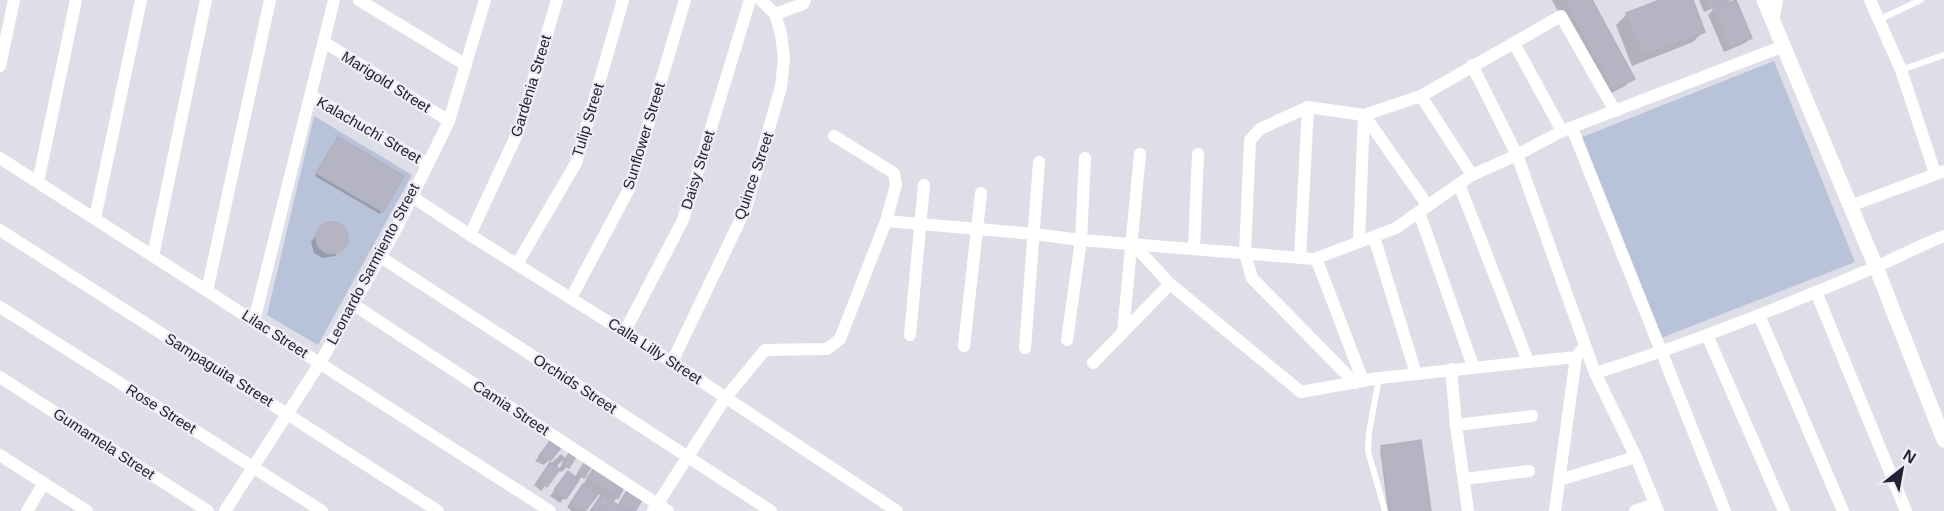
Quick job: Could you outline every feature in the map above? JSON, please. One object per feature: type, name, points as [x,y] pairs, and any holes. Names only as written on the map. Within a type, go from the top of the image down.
[{"type":"street","points":[[0,66],[14,0]]},
{"type":"street","points":[[38,182],[76,0]]},
{"type":"street","points":[[95,218],[141,0]]},
{"type":"street","points":[[153,256],[206,0]]},
{"type":"street","points":[[207,291],[270,0]]},
{"type":"street","points":[[254,321],[334,0]]},
{"type":"street","points":[[359,0],[466,65]]},
{"type":"street","name":"Leonardo Sarmiento Street","points":[[225,511],[320,363],[396,229],[449,121],[485,0]]},
{"type":"street","name":"Gardenia Street","points":[[470,235],[518,132],[557,0]]},
{"type":"street","name":"Tulip Street","points":[[517,264],[576,163],[623,0]]},
{"type":"street","name":"Sunflower Street","points":[[571,298],[629,189],[685,0]]},
{"type":"street","name":"Daisy Street","points":[[625,331],[683,220],[750,0]]},
{"type":"street","points":[[761,0],[775,14],[803,4],[805,0]]},
{"type":"street","points":[[1764,0],[1876,267],[1944,440]]},
{"type":"street","points":[[1773,22],[1777,0]]},
{"type":"street","points":[[1850,206],[1939,172],[1901,70],[1870,0]]},
{"type":"street","name":"Quince Street","points":[[672,362],[746,208],[774,117],[781,87],[784,58],[781,34],[775,14]]},
{"type":"street","points":[[1359,382],[1251,278],[1245,253],[1250,140],[1260,129],[1308,107],[1364,115],[1421,96],[1561,16],[1615,111]]},
{"type":"street","name":"Marigold Street","points":[[324,42],[449,121]]},
{"type":"street","points":[[1514,43],[1567,129],[1725,511]]},
{"type":"street","points":[[886,221],[1081,240],[1316,258],[1396,228],[1472,175],[1567,129],[1784,46]]},
{"type":"street","points":[[1472,65],[1517,155],[1594,373],[1636,457],[1657,508],[1635,511]]},
{"type":"street","name":"Kalachuchi Street","points":[[311,96],[427,164]]},
{"type":"street","points":[[1421,96],[1472,175]]},
{"type":"street","points":[[1300,258],[1308,107]]},
{"type":"street","points":[[1364,115],[1424,209],[1473,366]]},
{"type":"street","points":[[1359,242],[1364,115]]},
{"type":"street","points":[[660,509],[688,457],[726,397],[766,349],[827,349],[840,339],[886,221],[896,185],[894,173],[834,136]]},
{"type":"street","points":[[1123,332],[1140,154]]},
{"type":"street","points":[[1194,248],[1198,154]]},
{"type":"street","name":"Lilac Street","points":[[0,158],[550,511]]},
{"type":"street","points":[[1067,340],[1081,240],[1085,158]]},
{"type":"street","points":[[1025,348],[1039,162]]},
{"type":"street","points":[[1459,184],[1528,361]]},
{"type":"street","points":[[910,335],[924,185]]},
{"type":"street","points":[[964,346],[975,229],[981,193]]},
{"type":"street","name":"Calla Lilly Street","points":[[411,196],[625,331],[897,511]]},
{"type":"street","name":"Sampaguita Street","points":[[0,230],[438,511]]},
{"type":"street","points":[[1374,237],[1416,374]]},
{"type":"street","points":[[1594,373],[1707,335],[1943,240]]},
{"type":"street","points":[[1133,244],[1170,284],[1301,392],[1379,378],[1473,366],[1576,357]]},
{"type":"street","name":"Orchids Street","points":[[379,256],[771,511]]},
{"type":"street","points":[[1316,258],[1359,382]]},
{"type":"street","points":[[1093,363],[1170,284]]},
{"type":"street","points":[[1816,292],[1906,511]]},
{"type":"street","name":"Camia Street","points":[[354,305],[660,509]]},
{"type":"street","name":"Rose Street","points":[[0,308],[322,511]]},
{"type":"street","points":[[1759,315],[1842,511]]},
{"type":"street","points":[[1707,335],[1784,511]]},
{"type":"street","points":[[1555,511],[1576,357],[1585,346]]},
{"type":"street","points":[[1451,369],[1468,511]]},
{"type":"street","name":"Gumamela Street","points":[[0,377],[207,511]]},
{"type":"street","points":[[1456,425],[1532,416]]},
{"type":"street","points":[[1559,480],[1636,457]]},
{"type":"street","points":[[1,458],[86,511]]},
{"type":"street","points":[[1464,479],[1529,471]]},
{"type":"street","points":[[27,511],[44,483]]},
{"type":"lane","points":[[1877,20],[1921,0]]},
{"type":"lane","points":[[1901,70],[1944,55]]},
{"type":"lane","points":[[1379,378],[1369,432],[1368,451],[1385,511]]},
{"type":"shaded area","points":[[1774,61],[1855,262],[1661,338],[1580,138]]},
{"type":"shaded area","points":[[314,116],[412,175],[318,345],[267,315]]},
{"type":"building","points":[[1564,0],[1592,0],[1635,79],[1613,90]]},
{"type":"building","points":[[1660,0],[1693,0],[1705,32],[1643,56],[1626,13]]},
{"type":"building","points":[[1706,0],[1730,0],[1709,8]]},
{"type":"building","points":[[1736,0],[1752,38],[1730,48],[1713,9]]},
{"type":"building","points":[[338,137],[404,176],[383,212],[316,173]]},
{"type":"building","points":[[332,222],[343,227],[348,238],[343,249],[332,254],[321,249],[316,238],[321,227]]},
{"type":"building","points":[[552,438],[562,446],[551,460],[539,456]]},
{"type":"building","points":[[1421,440],[1431,511],[1390,511],[1381,446]]},
{"type":"building","points":[[570,451],[577,455],[569,468],[563,465]]},
{"type":"building","points":[[550,462],[560,469],[547,487],[539,480]]},
{"type":"building","points":[[585,462],[592,465],[584,478],[578,473]]},
{"type":"building","points":[[594,468],[624,487],[618,499],[587,478]]},
{"type":"building","points":[[568,471],[579,480],[566,499],[554,490]]},
{"type":"building","points":[[583,484],[599,493],[585,511],[571,502]]},
{"type":"building","points":[[628,489],[643,498],[635,511],[628,511],[619,504]]},
{"type":"building","points":[[601,495],[606,498],[598,511],[591,511]]},
{"type":"building","points":[[609,498],[625,511],[599,511]]}]
